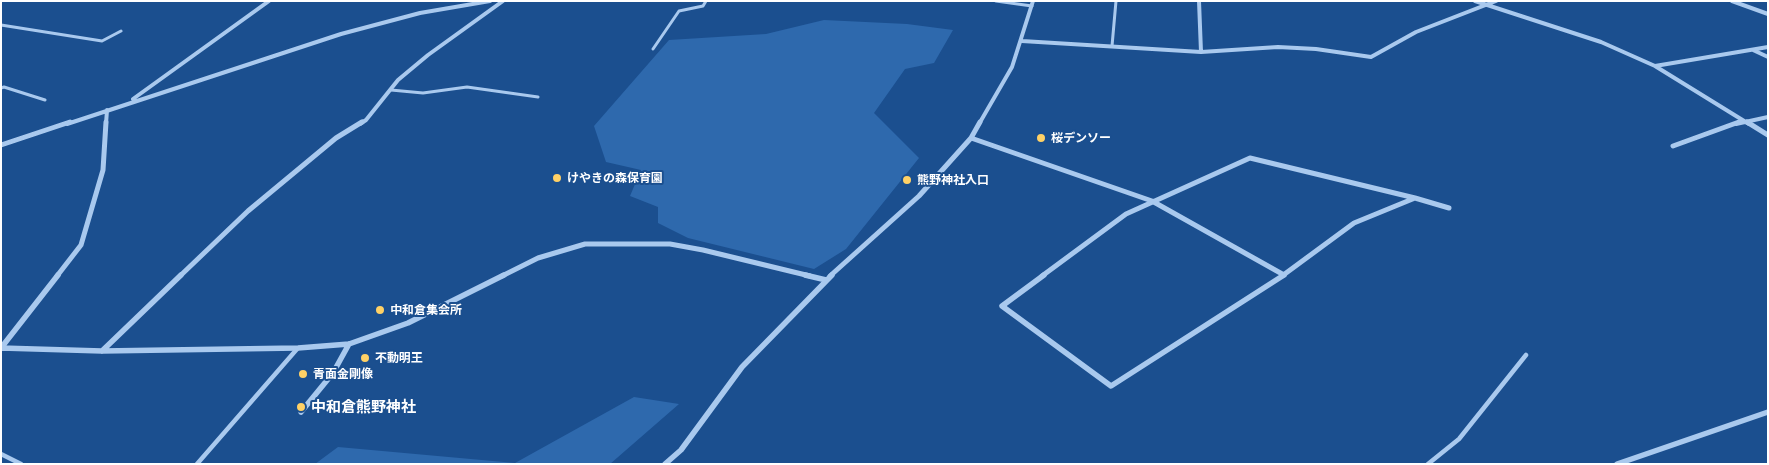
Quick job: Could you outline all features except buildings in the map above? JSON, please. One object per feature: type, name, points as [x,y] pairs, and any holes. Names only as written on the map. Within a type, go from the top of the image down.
[{"type":"street","points":[[129,103],[269,1]]},
{"type":"street","points":[[1,145],[341,34],[420,14],[490,1]]},
{"type":"street","points":[[102,351],[248,211],[336,138],[366,120],[398,80],[428,55],[502,1]]},
{"type":"street","points":[[1199,1],[1201,52]]},
{"type":"street","points":[[1475,1],[1601,42],[1655,66],[1680,80],[1742,121],[1768,135]]},
{"type":"street","points":[[1022,41],[1201,52],[1278,47],[1316,49],[1371,57],[1416,32],[1496,1]]},
{"type":"street","points":[[1732,1],[1768,14]]},
{"type":"street","points":[[665,464],[681,450],[742,367],[826,280],[919,196],[971,138],[1012,67],[1022,41],[1032,3]]},
{"type":"street","points":[[1655,66],[1768,47]]},
{"type":"street","points":[[1753,50],[1768,57]]},
{"type":"street","points":[[1,348],[81,245],[104,170],[107,110]]},
{"type":"street","points":[[1672,146],[1742,121],[1768,117]]},
{"type":"street","points":[[971,138],[1152,201],[1284,275]]},
{"type":"street","points":[[1415,198],[1354,223],[1284,275],[1111,386],[1002,306],[1126,214],[1250,158],[1415,198],[1448,208]]},
{"type":"street","points":[[1,348],[102,351],[298,348],[349,344],[408,323],[538,258],[585,244],[670,244],[703,250],[826,280]]},
{"type":"street","points":[[302,412],[332,373],[349,344]]},
{"type":"street","points":[[1617,464],[1768,412]]},
{"type":"lane","points":[[653,48],[679,11],[703,6],[706,1]]},
{"type":"lane","points":[[996,1],[1032,3]]},
{"type":"lane","points":[[1112,46],[1116,1]]},
{"type":"lane","points":[[1,25],[102,41],[121,31]]},
{"type":"lane","points":[[1,88],[4,87],[45,100]]},
{"type":"lane","points":[[391,90],[423,93],[467,87],[538,97]]},
{"type":"lane","points":[[197,464],[298,348]]},
{"type":"lane","points":[[1428,464],[1459,439],[1526,354]]},
{"type":"lane","points":[[1,454],[21,464]]},
{"type":"shaded area","points":[[824,20],[907,24],[953,30],[934,63],[905,69],[874,113],[919,158],[846,249],[814,269],[688,238],[658,223],[658,207],[630,196],[641,170],[606,162],[594,126],[669,40],[766,34]]},
{"type":"shaded area","points":[[634,397],[679,404],[610,464],[315,464],[338,447],[515,463]]},
{"type":"place","name":"桜デンソー","points":[[1041,138]]},
{"type":"place","name":"けやきの森保育園","points":[[557,178]]},
{"type":"place","name":"熊野神社入口","points":[[907,180]]},
{"type":"place","name":"中和倉集会所","points":[[380,310]]},
{"type":"place","name":"不動明王","points":[[365,358]]},
{"type":"place","name":"青面金剛像","points":[[303,374]]},
{"type":"place","name":"中和倉熊野神社","points":[[301,407]]}]
